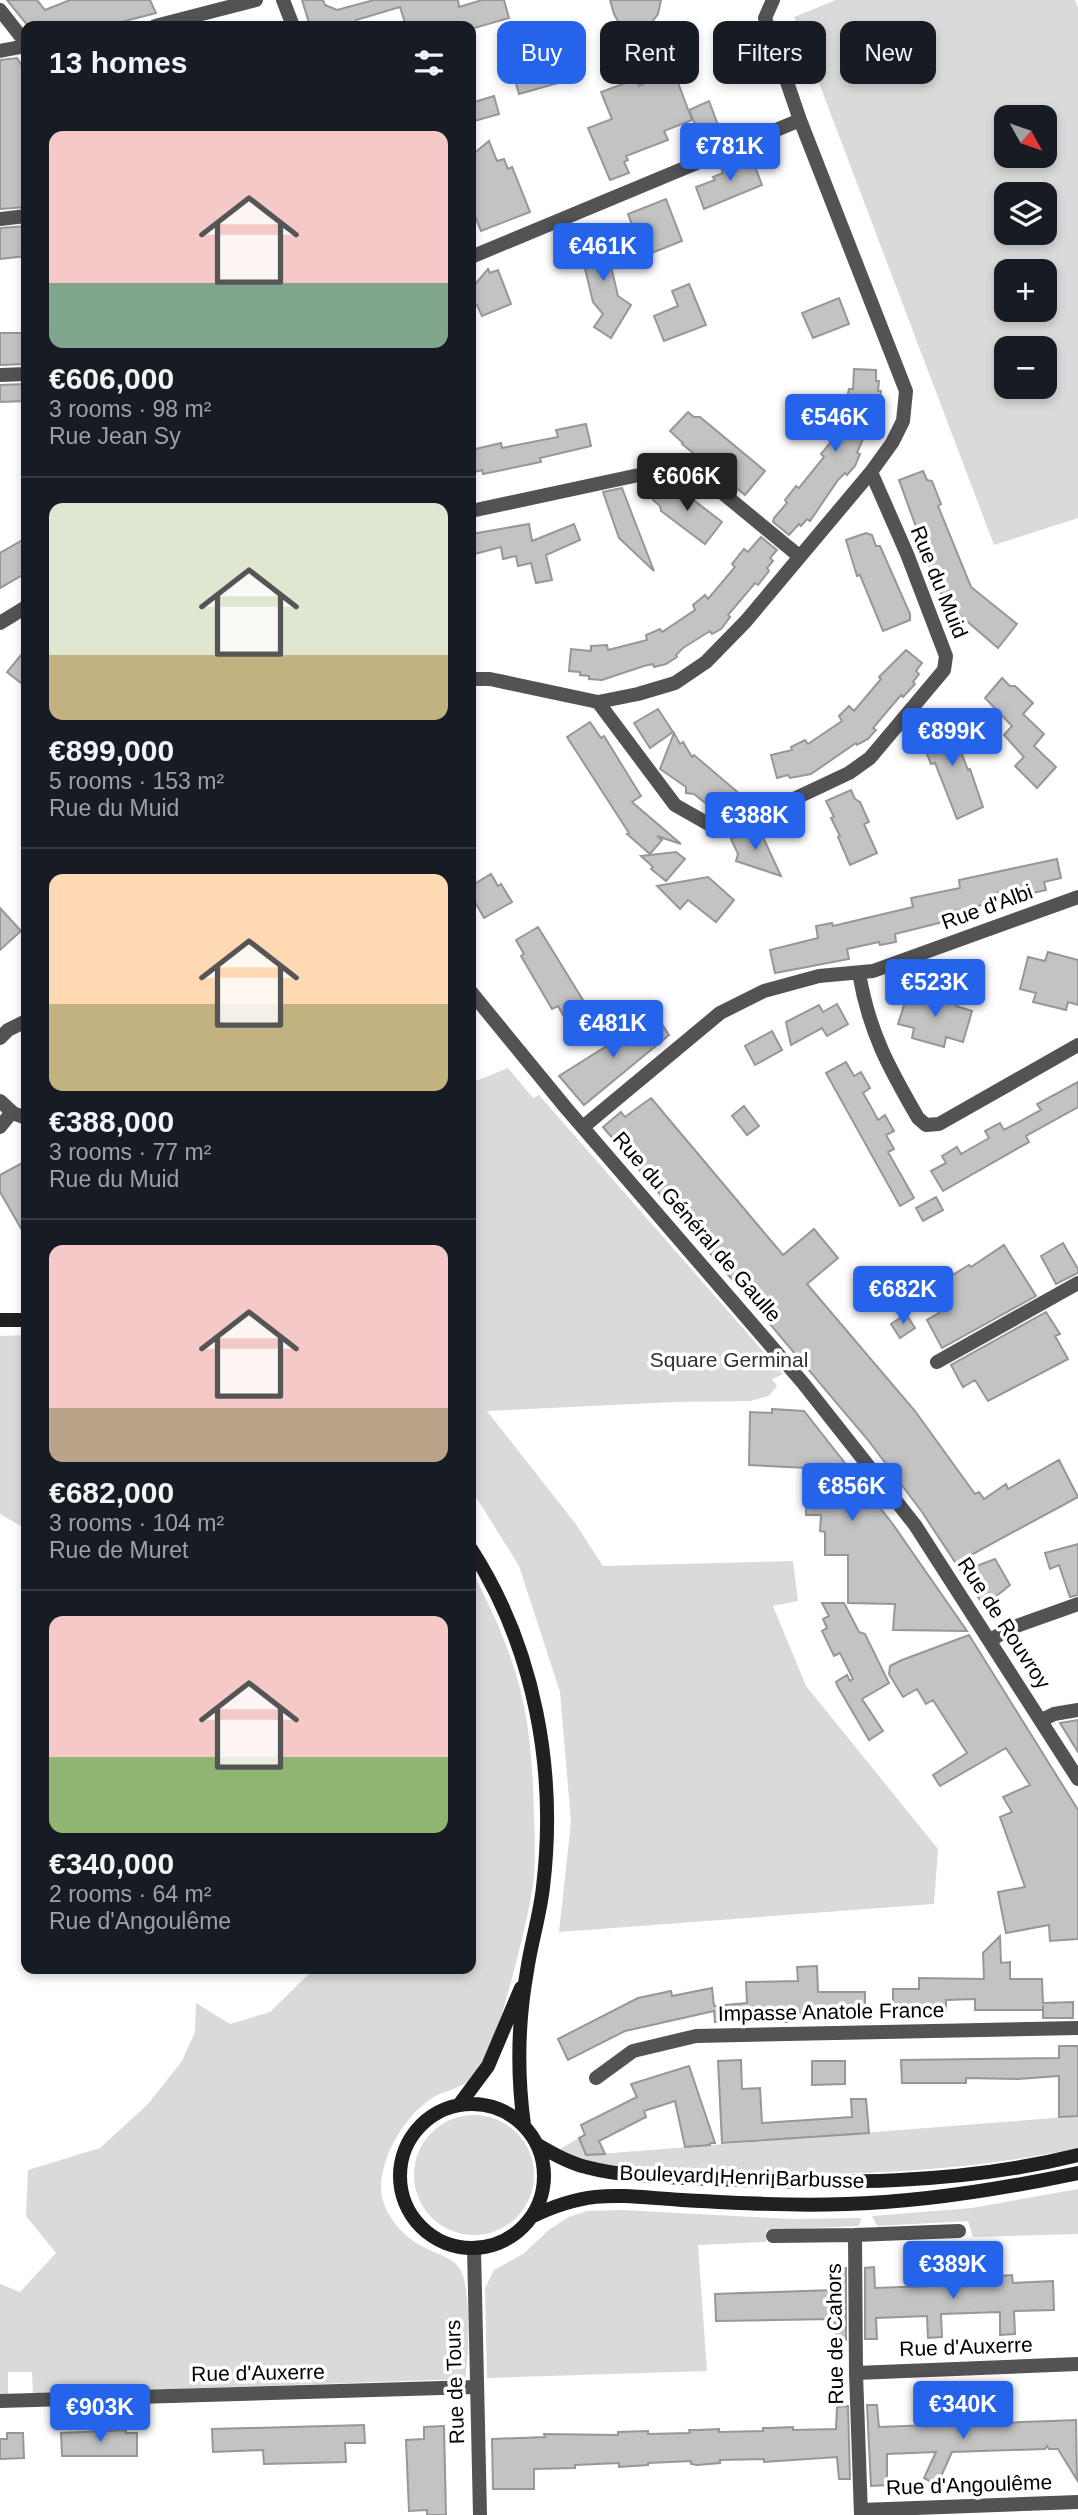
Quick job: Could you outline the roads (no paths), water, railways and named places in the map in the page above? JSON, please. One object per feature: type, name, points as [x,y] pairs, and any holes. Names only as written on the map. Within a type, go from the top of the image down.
[{"type":"main road","points":[[0,1320],[21,1320]]},
{"type":"main road","points":[[476,1558],[496,1594],[522,1658],[544,1751],[548,1802],[547,1845],[542,1890],[526,1973],[518,2074],[524,2125]]},
{"type":"main road","points":[[458,2105],[488,2066],[526,1973]]},
{"type":"main road","points":[[476,2104],[494,2107],[510,2114],[524,2125],[538,2145],[545,2174],[541,2196],[531,2217],[520,2229],[507,2239],[474,2248],[444,2242],[419,2225],[404,2199],[401,2184],[404,2153],[410,2140],[431,2117],[458,2105],[476,2104]]},
{"type":"main road","name":"Boulevard Henri Barbusse","points":[[538,2145],[582,2167],[602,2171],[685,2178],[797,2182],[936,2177],[1020,2167],[1078,2155]]},
{"type":"main road","name":"Boulevard Henri Barbusse","points":[[531,2217],[556,2205],[583,2197],[609,2194],[682,2200],[847,2204],[944,2196],[1078,2173]]},
{"type":"street","points":[[174,21],[256,0]]},
{"type":"street","points":[[284,0],[291,21]]},
{"type":"street","points":[[476,679],[490,679],[597,702],[675,683],[706,662],[746,621],[871,472],[892,443],[903,421],[906,391],[800,120],[765,18],[773,0]]},
{"type":"street","points":[[0,10],[21,37]]},
{"type":"street","points":[[0,51],[21,45]]},
{"type":"street","points":[[476,255],[800,120]]},
{"type":"street","points":[[0,219],[21,217]]},
{"type":"street","points":[[0,375],[21,374]]},
{"type":"street","points":[[476,510],[662,470],[686,472],[708,481],[799,556]]},
{"type":"street","name":"Rue du Muid","points":[[597,702],[675,805],[719,830],[741,824],[849,773],[870,758],[944,670],[946,656],[871,472]]},
{"type":"street","points":[[0,622],[21,611]]},
{"type":"street","name":"Rue d'Albi","points":[[583,1127],[720,1013],[764,991],[819,976],[873,971],[1078,897]]},
{"type":"street","points":[[859,973],[863,1000],[884,1059],[918,1118],[926,1125],[939,1124],[1078,1045]]},
{"type":"street","name":"Rue du Général de Gaulle","points":[[476,998],[803,1383],[915,1525]]},
{"type":"street","points":[[0,1037],[21,1023]]},
{"type":"street","points":[[0,1101],[19,1115],[0,1127]]},
{"type":"street","points":[[937,1362],[1078,1283]]},
{"type":"street","name":"Rue de Rouvroy","points":[[915,1525],[1078,1779]]},
{"type":"street","points":[[991,1640],[1007,1629],[1078,1604]]},
{"type":"street","points":[[1042,1720],[1054,1714],[1078,1710]]},
{"type":"street","name":"Impasse Anatole France","points":[[596,2078],[633,2051],[696,2036],[1078,2028]]},
{"type":"street","points":[[855,2235],[958,2231]]},
{"type":"street","name":"Rue de Cahors","points":[[774,2236],[855,2235],[861,2513]]},
{"type":"street","name":"Rue de Tours","points":[[474,2248],[475,2387],[480,2515]]},
{"type":"street","name":"Rue d'Auxerre","points":[[856,2373],[1078,2364]]},
{"type":"street","name":"Rue d'Auxerre","points":[[0,2400],[475,2387]]},
{"type":"street","name":"Rue d'Angoulême","points":[[861,2513],[1078,2502]]},
{"type":"park label","name":"Square Germinal","points":[[729,1360]]}]
